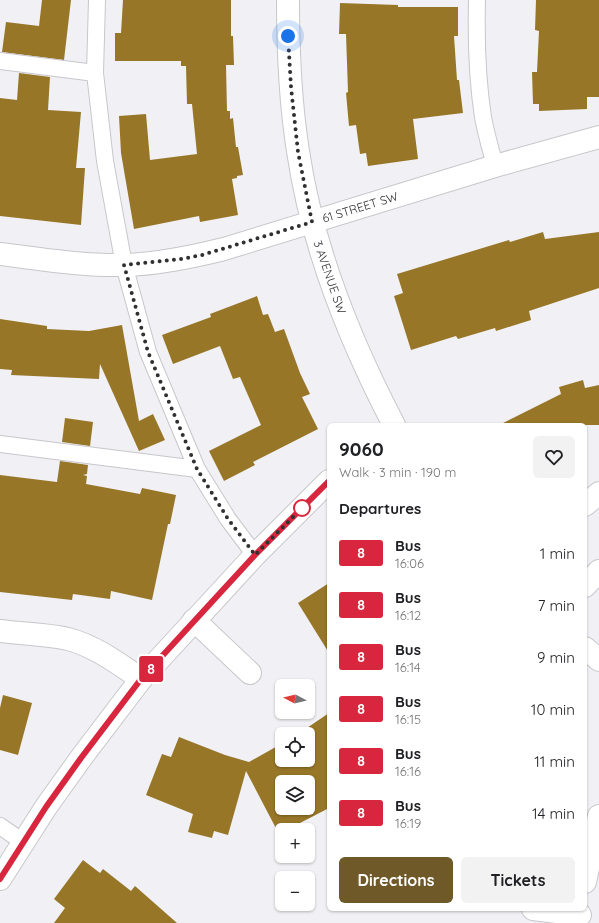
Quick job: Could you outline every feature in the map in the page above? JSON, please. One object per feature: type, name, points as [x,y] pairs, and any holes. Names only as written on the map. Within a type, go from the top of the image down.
[{"type":"street","name":"3 AVENUE SW","points":[[288,0],[288,36],[298,152],[312,222],[326,269],[345,320],[366,370],[393,423]]},
{"type":"street","name":"61 STREET SW","points":[[0,254],[71,262],[124,265],[181,259],[202,255],[495,166],[599,137]]},
{"type":"street","points":[[0,879],[46,807],[141,679],[255,555],[327,483]]},
{"type":"street","points":[[587,503],[599,492]]},
{"type":"street","points":[[587,584],[599,571]]},
{"type":"street","points":[[194,620],[250,673]]},
{"type":"street","points":[[0,631],[68,639],[107,657],[141,679]]},
{"type":"street","points":[[587,650],[599,660]]},
{"type":"street","points":[[587,873],[599,816]]},
{"type":"street","points":[[546,911],[579,916]]},
{"type":"lane","points":[[98,0],[95,73],[105,161],[124,265],[148,352],[197,469],[228,519],[255,555]]},
{"type":"lane","points":[[477,0],[476,39],[480,92],[484,119],[495,166]]},
{"type":"lane","points":[[0,61],[95,73]]},
{"type":"lane","points":[[0,444],[197,469]]},
{"type":"lane","points":[[0,826],[23,842]]},
{"type":"building","points":[[42,0],[71,0],[64,60],[2,52],[6,22],[39,26]]},
{"type":"building","points":[[123,0],[231,0],[231,36],[233,36],[234,65],[226,65],[227,111],[230,111],[230,119],[233,118],[236,147],[238,147],[243,175],[232,179],[238,215],[200,222],[199,216],[134,229],[121,153],[119,116],[146,114],[150,160],[197,154],[192,104],[187,104],[186,66],[181,66],[181,61],[115,61],[115,33],[121,33]]},
{"type":"building","points":[[536,0],[599,0],[599,97],[587,97],[587,109],[539,111],[539,104],[533,104],[532,72],[537,72],[539,31],[535,30]]},
{"type":"building","points":[[340,3],[398,5],[398,7],[458,7],[458,36],[454,36],[457,80],[459,80],[463,113],[413,119],[418,159],[368,166],[366,153],[360,154],[356,125],[349,126],[346,93],[348,92],[346,34],[339,34]]},
{"type":"building","points":[[19,73],[50,77],[48,110],[81,112],[76,168],[85,168],[81,225],[0,216],[0,98],[17,100]]},
{"type":"building","points":[[543,232],[545,239],[599,232],[599,288],[529,311],[531,320],[496,331],[495,328],[458,339],[456,336],[411,350],[394,296],[403,293],[397,274],[509,240],[510,242]]},
{"type":"building","points":[[257,296],[263,315],[268,314],[275,332],[284,329],[300,373],[310,394],[302,397],[318,429],[253,462],[255,465],[224,481],[209,451],[261,425],[240,377],[233,379],[220,346],[173,364],[162,335],[211,317],[210,314]]},
{"type":"building","points":[[0,319],[47,326],[47,329],[89,331],[122,325],[139,421],[153,414],[165,440],[139,451],[100,364],[99,379],[11,375],[12,370],[0,369]]},
{"type":"building","points":[[583,380],[585,388],[599,385],[599,425],[587,425],[587,423],[503,423],[561,394],[559,387]]},
{"type":"building","points":[[65,418],[93,422],[90,446],[62,442]]},
{"type":"building","points":[[60,461],[88,465],[87,474],[83,475],[87,476],[86,484],[140,494],[142,488],[176,495],[170,524],[168,524],[152,600],[111,591],[110,599],[73,594],[72,600],[0,592],[0,475],[57,482]]},
{"type":"building","points":[[327,584],[327,650],[298,603]]},
{"type":"building","points":[[3,695],[32,703],[18,755],[0,750],[0,708]]},
{"type":"building","points":[[327,714],[327,809],[300,823],[275,823],[275,826],[246,771],[228,835],[214,831],[212,838],[188,832],[193,814],[146,795],[162,754],[171,757],[179,737],[225,755],[249,762],[275,747],[275,767],[315,767],[315,727],[308,727]]},
{"type":"building","points":[[83,860],[100,873],[103,869],[131,891],[135,886],[177,923],[54,923],[65,908],[54,899]]},
{"type":"bus line","name":"8","points":[[0,879],[46,807],[116,710],[141,679],[255,555],[327,483]]},
{"type":"route","points":[[288,36],[291,87],[298,152],[312,222],[202,255],[181,259],[124,265],[148,352],[197,469],[228,519],[255,555],[302,508]]}]
